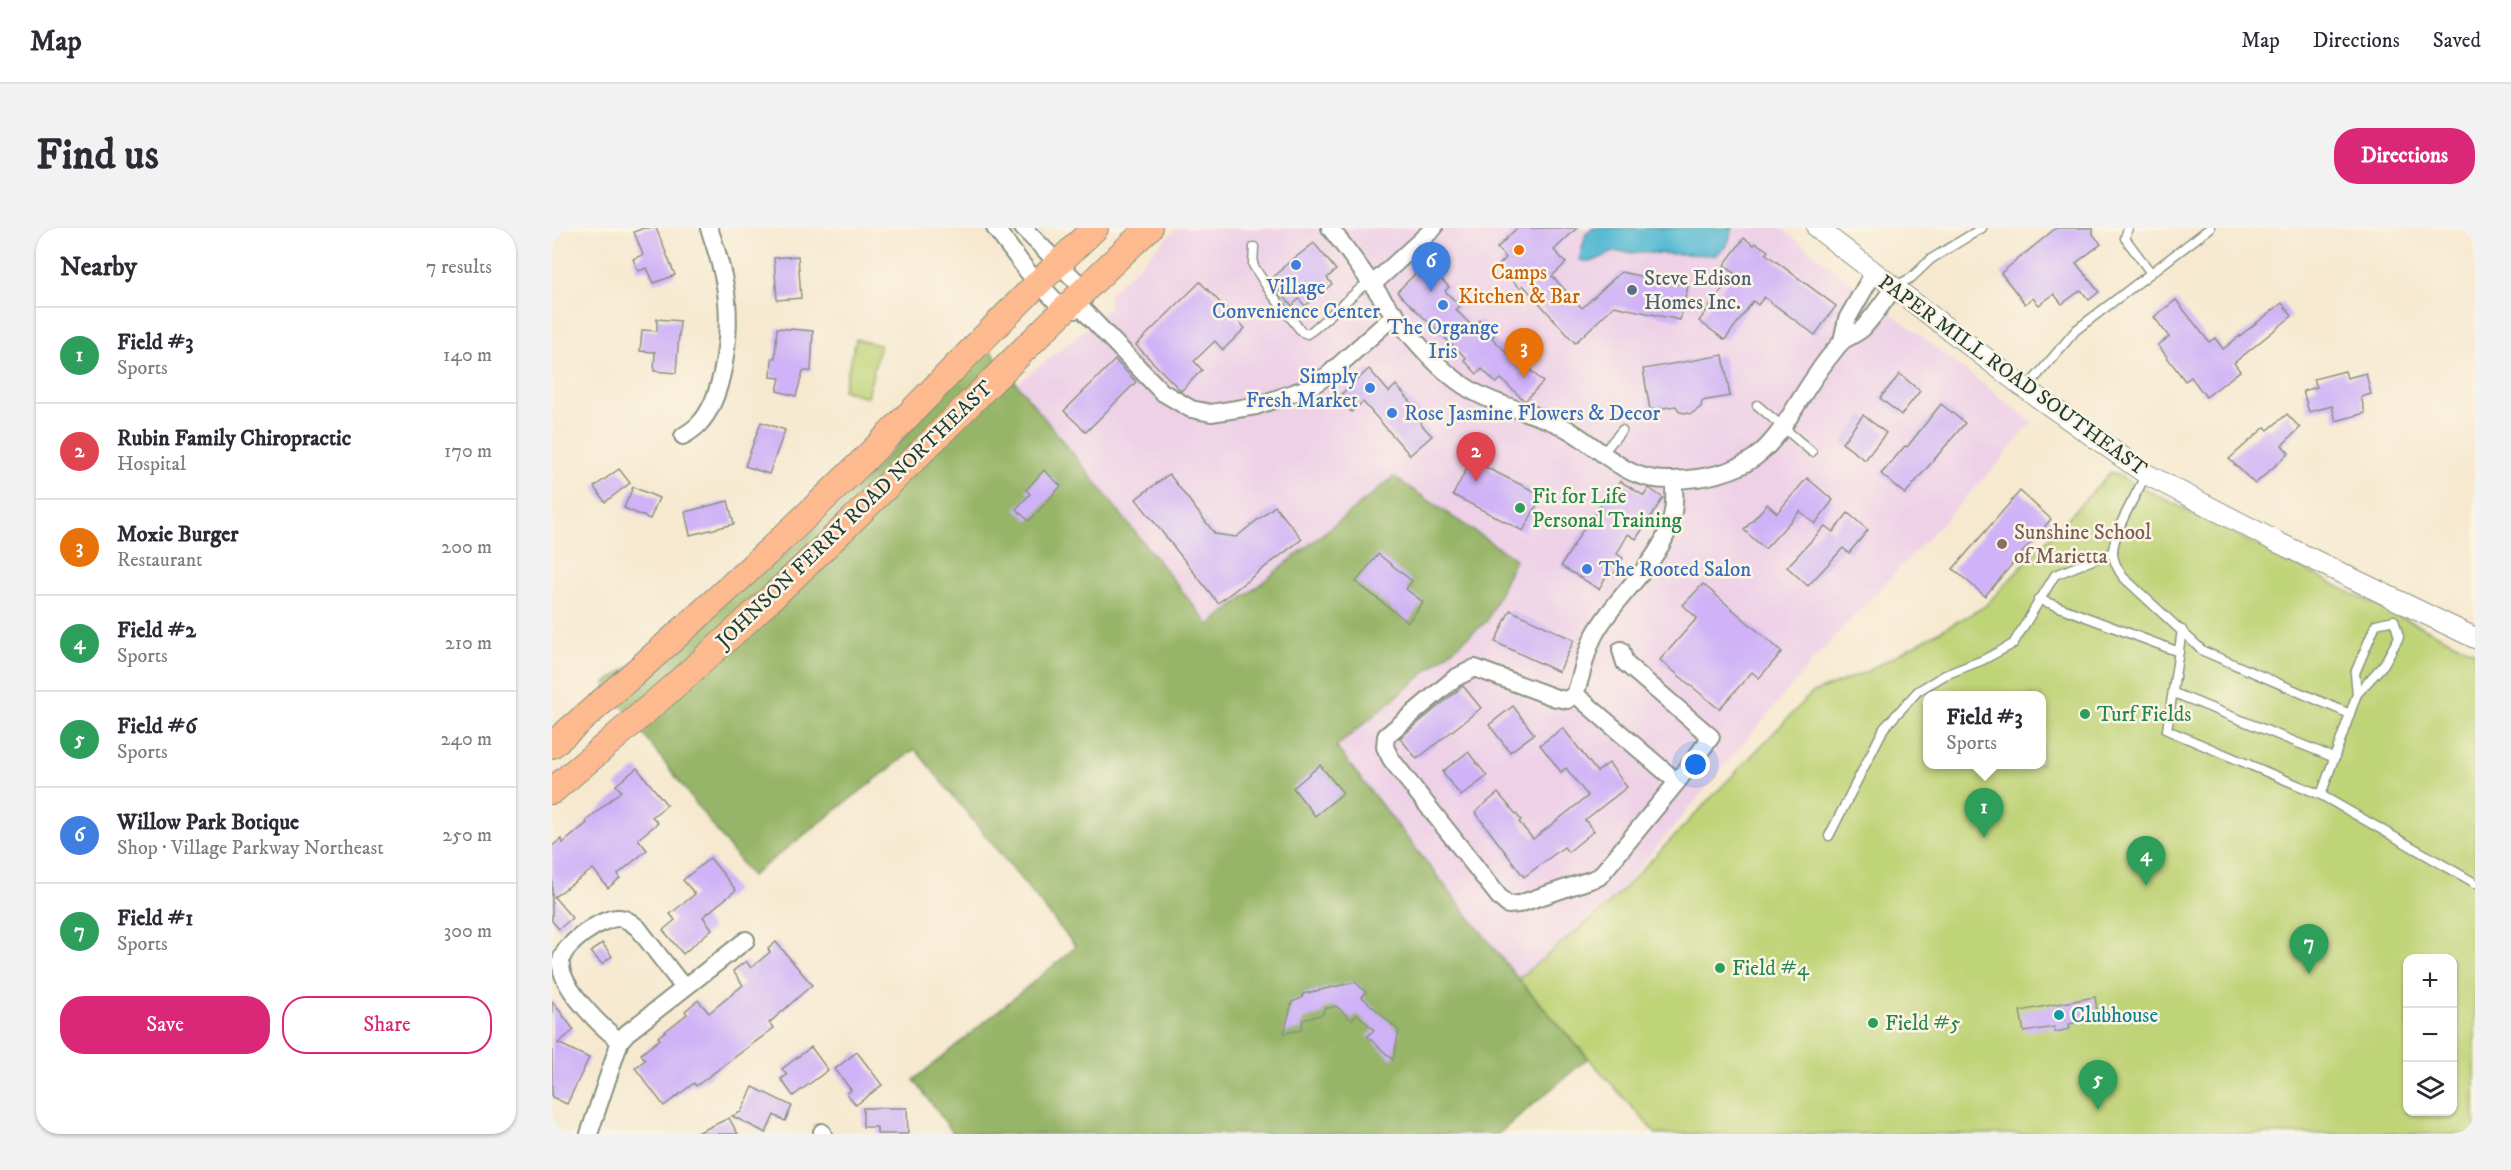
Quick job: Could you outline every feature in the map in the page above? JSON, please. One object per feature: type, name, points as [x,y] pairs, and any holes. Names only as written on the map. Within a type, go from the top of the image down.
[{"type":"main road","name":"JOHNSON FERRY ROAD NORTHEAST","points":[[552,746],[642,668],[790,531],[938,385],[1037,282],[1095,228]]},
{"type":"main road","name":"JOHNSON FERRY ROAD NORTHEAST","points":[[552,791],[665,696],[812,559],[1077,303],[1149,228]]},
{"type":"street","points":[[683,436],[698,425],[711,408],[723,364],[727,331],[727,301],[722,270],[709,228]]},
{"type":"street","points":[[996,228],[1006,246],[1037,282],[1077,303],[1162,392],[1185,406],[1211,413],[1256,406],[1310,387],[1328,375],[1396,314]]},
{"type":"street","points":[[1023,228],[1058,262],[1077,303]]},
{"type":"street","points":[[1330,228],[1424,349],[1462,385],[1492,402],[1570,431],[1601,454],[1630,472],[1647,479],[1673,480],[1712,476],[1736,468],[1760,454],[1783,429],[1816,374],[1842,341],[1862,330],[1894,287]]},
{"type":"street","points":[[1373,284],[1434,228]]},
{"type":"street","name":"PAPER MILL ROAD SOUTHEAST","points":[[1817,228],[2026,389],[2146,474],[2278,543],[2398,611],[2475,638]]},
{"type":"street","points":[[1842,341],[1847,319],[1874,272]]},
{"type":"street","points":[[1621,650],[1626,663],[1711,736],[1677,782],[1599,877],[1519,904],[1508,905],[1500,898],[1391,759],[1385,747],[1386,736],[1455,678],[1475,669],[1556,698],[1567,700],[1575,694],[1594,634],[1644,571],[1664,539],[1674,513],[1673,480]]},
{"type":"street","points":[[1575,694],[1677,782]]},
{"type":"street","points":[[621,1041],[598,1022],[568,984],[563,972],[561,961],[563,953],[582,935],[606,919],[619,918],[629,921],[638,928],[684,988]]},
{"type":"street","points":[[575,1134],[590,1130],[621,1041],[627,1033],[746,940]]},
{"type":"lane","points":[[1894,287],[1911,278],[1931,259],[1982,228]]},
{"type":"lane","points":[[2128,228],[2125,238],[2151,273]]},
{"type":"lane","points":[[2026,389],[2076,330],[2210,228]]},
{"type":"lane","points":[[1254,247],[1253,265],[1271,293],[1302,332],[1307,334],[1362,287],[1373,284]]},
{"type":"lane","points":[[1757,405],[1812,452]]},
{"type":"lane","points":[[1601,454],[1622,430]]},
{"type":"lane","points":[[2146,474],[2118,532],[2113,552],[2115,565],[2123,577],[2203,651],[2350,714]]},
{"type":"lane","points":[[1829,836],[1884,728],[1918,691],[1945,675],[1983,660],[2013,644],[2038,599],[2055,575],[2113,552]]},
{"type":"lane","points":[[2038,599],[2179,652]]},
{"type":"lane","points":[[2321,795],[2358,694],[2384,664],[2399,637],[2398,611],[2376,624],[2355,674],[2358,694]]},
{"type":"lane","points":[[2182,630],[2167,730],[2321,795],[2475,883]]},
{"type":"lane","points":[[2174,693],[2335,758]]},
{"type":"shaded area","points":[[1177,228],[1781,228],[2032,422],[2001,460],[1816,657],[1607,906],[1518,979],[1335,747],[1487,621],[1394,478],[1209,626],[1017,384],[1109,307],[1109,294]]},
{"type":"green space","points":[[856,339],[880,345],[867,397],[843,390]]},
{"type":"green space","points":[[987,346],[1209,625],[1394,477],[1515,559],[1487,621],[1336,747],[1518,979],[1588,1058],[1498,1134],[954,1134],[914,1080],[1076,947],[915,749],[751,876],[605,684],[804,540],[867,478]]},
{"type":"green space","points":[[2111,472],[2359,597],[2475,652],[2475,1134],[1656,1134],[1518,979],[1607,906],[1812,693],[1866,672],[1984,607]]},
{"type":"water","points":[[1593,228],[1733,228],[1727,245],[1716,255],[1614,252],[1591,262],[1579,260],[1586,234]]},
{"type":"building","points":[[644,228],[656,228],[675,275],[654,283],[647,268],[638,271],[633,259],[643,255],[634,232]]},
{"type":"building","points":[[1517,228],[1577,228],[1554,250],[1566,263],[1552,276],[1582,308],[1621,272],[1688,286],[1680,320],[1614,306],[1575,343],[1523,285],[1520,288],[1498,266],[1506,258],[1497,248]]},
{"type":"building","points":[[2056,228],[2093,228],[2093,234],[2101,244],[2076,263],[2099,292],[2089,300],[2081,290],[2062,304],[2054,294],[2039,305],[2033,298],[2025,304],[2001,273]]},
{"type":"building","points":[[1744,238],[1768,251],[1766,254],[1836,306],[1815,335],[1764,297],[1758,305],[1753,301],[1725,340],[1699,321],[1734,273],[1724,265]]},
{"type":"building","points":[[1314,243],[1336,270],[1327,278],[1332,284],[1305,306],[1299,299],[1292,306],[1270,280]]},
{"type":"building","points":[[798,256],[801,298],[777,300],[774,258]]},
{"type":"building","points":[[1418,271],[1428,280],[1432,276],[1435,279],[1438,276],[1449,287],[1445,291],[1460,306],[1456,310],[1473,327],[1480,320],[1495,334],[1492,338],[1512,358],[1519,359],[1543,382],[1525,401],[1501,379],[1496,383],[1482,369],[1477,374],[1464,360],[1466,358],[1397,292]]},
{"type":"building","points":[[1200,282],[1245,328],[1223,350],[1215,341],[1194,361],[1202,370],[1181,391],[1136,345]]},
{"type":"building","points":[[2176,300],[2209,342],[2215,338],[2223,349],[2282,303],[2292,316],[2234,363],[2240,371],[2206,397],[2191,377],[2185,381],[2158,345],[2169,337],[2154,317]]},
{"type":"building","points":[[657,319],[680,321],[676,373],[654,371],[655,352],[640,351],[642,330],[657,331]]},
{"type":"building","points":[[777,328],[813,331],[811,371],[803,371],[796,396],[777,391],[780,378],[771,377]]},
{"type":"building","points":[[1723,355],[1730,396],[1702,401],[1701,407],[1691,414],[1680,412],[1676,406],[1650,410],[1643,369]]},
{"type":"building","points":[[1115,360],[1136,382],[1086,432],[1064,411]]},
{"type":"building","points":[[1369,369],[1389,392],[1396,385],[1425,418],[1420,423],[1432,436],[1410,455],[1363,402],[1351,412],[1338,397]]},
{"type":"building","points":[[2345,371],[2347,378],[2366,373],[2371,394],[2361,397],[2365,413],[2336,421],[2332,406],[2309,412],[2303,391],[2317,387],[2314,379]]},
{"type":"building","points":[[1900,374],[1920,391],[1901,415],[1880,398]]},
{"type":"building","points":[[1941,404],[1965,423],[1905,494],[1881,474],[1905,446],[1907,447]]},
{"type":"building","points":[[2287,414],[2300,428],[2282,445],[2289,453],[2255,484],[2229,459],[2265,427],[2268,430]]},
{"type":"building","points":[[1863,415],[1886,433],[1865,460],[1842,443]]},
{"type":"building","points":[[761,422],[785,430],[769,474],[745,466]]},
{"type":"building","points":[[1471,460],[1542,495],[1523,531],[1453,495]]},
{"type":"building","points":[[619,469],[630,483],[605,502],[594,487]]},
{"type":"building","points":[[1044,470],[1061,486],[1029,521],[1016,509],[1030,494],[1026,490]]},
{"type":"building","points":[[1169,474],[1215,534],[1236,537],[1275,506],[1302,539],[1218,603],[1136,499]]},
{"type":"building","points":[[1807,478],[1833,500],[1815,524],[1800,511],[1765,549],[1744,530],[1767,504],[1777,513]]},
{"type":"building","points":[[1620,481],[1644,496],[1649,488],[1663,498],[1636,539],[1628,534],[1617,554],[1623,558],[1613,576],[1608,573],[1599,589],[1561,566],[1609,490],[1613,493]]},
{"type":"building","points":[[633,487],[659,498],[650,519],[624,508]]},
{"type":"building","name":"Sunshine School of Marietta","points":[[2020,491],[2051,519],[1985,596],[1953,569]]},
{"type":"building","points":[[728,501],[734,524],[690,535],[685,512]]},
{"type":"building","points":[[1848,513],[1868,530],[1849,553],[1843,548],[1808,586],[1787,567],[1825,526],[1833,532]]},
{"type":"building","points":[[1378,554],[1412,581],[1406,589],[1423,602],[1408,622],[1356,582]]},
{"type":"building","points":[[1703,584],[1782,652],[1759,678],[1752,672],[1719,709],[1660,660],[1697,618],[1683,605]]},
{"type":"building","points":[[1510,610],[1574,640],[1559,672],[1495,642]]},
{"type":"building","points":[[1463,686],[1481,708],[1417,759],[1400,738]]},
{"type":"building","points":[[1513,706],[1534,734],[1510,752],[1489,725]]},
{"type":"building","points":[[1563,728],[1597,772],[1609,763],[1627,787],[1585,820],[1594,831],[1568,852],[1564,847],[1524,877],[1475,812],[1498,793],[1521,820],[1519,822],[1533,839],[1588,796],[1566,768],[1561,772],[1540,745]]},
{"type":"building","points":[[1468,752],[1487,776],[1461,796],[1442,772]]},
{"type":"building","points":[[1320,765],[1343,793],[1315,816],[1293,788]]},
{"type":"building","points":[[637,768],[667,805],[652,817],[658,823],[638,839],[647,850],[618,874],[620,878],[608,888],[593,869],[554,897],[572,918],[559,929],[552,921],[552,846],[561,839],[563,843],[587,823],[586,821],[621,791],[616,785]]},
{"type":"building","points":[[710,858],[736,890],[703,917],[712,929],[683,954],[663,930],[675,920],[670,914],[695,894],[683,880]]},
{"type":"building","points":[[776,942],[812,985],[769,1023],[774,1028],[696,1086],[694,1083],[664,1106],[635,1068],[645,1060],[641,1054],[687,1014],[685,1011],[698,1000],[709,1013],[743,985],[733,971],[746,961],[751,968],[770,952],[768,949]]},
{"type":"building","points":[[602,943],[612,956],[602,964],[591,952]]},
{"type":"building","points":[[1355,982],[1366,992],[1362,997],[1399,1031],[1393,1060],[1367,1036],[1374,1030],[1357,1014],[1352,1020],[1336,1006],[1324,1009],[1323,1014],[1303,1020],[1301,1030],[1284,1033],[1292,1002],[1302,998],[1303,994]]},
{"type":"building","name":"Clubhouse","points":[[2095,997],[2098,1019],[2069,1024],[2070,1029],[2055,1032],[2054,1027],[2024,1032],[2020,1011]]},
{"type":"building","points":[[552,1001],[574,1030],[558,1043],[589,1058],[567,1104],[552,1097]]},
{"type":"building","points":[[811,1047],[828,1070],[793,1096],[781,1079],[787,1075],[782,1069]]},
{"type":"building","points":[[857,1052],[882,1085],[856,1105],[847,1094],[851,1090],[835,1069]]},
{"type":"building","points":[[753,1087],[792,1106],[785,1121],[774,1115],[766,1133],[732,1116],[741,1112]]},
{"type":"building","points":[[863,1108],[907,1108],[908,1134],[877,1134],[877,1127],[863,1127]]},
{"type":"building","points":[[729,1118],[738,1134],[695,1134]]},
{"type":"place","name":"Camps Kitchen & Bar","points":[[1519,250]]},
{"type":"place","name":"Village Convenience Center","points":[[1296,265]]},
{"type":"place","name":"Steve Edison Homes Inc.","points":[[1632,290]]},
{"type":"place","name":"Willow Park Botique","points":[[1431,292]]},
{"type":"place","name":"The Organge Iris","points":[[1443,305]]},
{"type":"place","name":"Moxie Burger","points":[[1524,378]]},
{"type":"place","name":"Simply Fresh Market","points":[[1370,388]]},
{"type":"place","name":"Rose Jasmine Flowers & Decor","points":[[1392,413]]},
{"type":"place","name":"Rubin Family Chiropractic","points":[[1476,482]]},
{"type":"place","name":"Fit for Life Personal Training","points":[[1520,508]]},
{"type":"place","name":"Sunshine School of Marietta","points":[[2002,544]]},
{"type":"place","name":"The Rooted Salon","points":[[1587,569]]},
{"type":"place","name":"Turf Fields","points":[[2085,714]]},
{"type":"place","name":"Field #3","points":[[1984,838]]},
{"type":"place","name":"Field #2","points":[[2146,886]]},
{"type":"place","name":"Field #4","points":[[1720,968]]},
{"type":"place","name":"Field #1","points":[[2309,974]]},
{"type":"place","name":"Clubhouse","points":[[2059,1015]]},
{"type":"place","name":"Field #5","points":[[1873,1023]]},
{"type":"place","name":"Field #6","points":[[2098,1110]]}]
